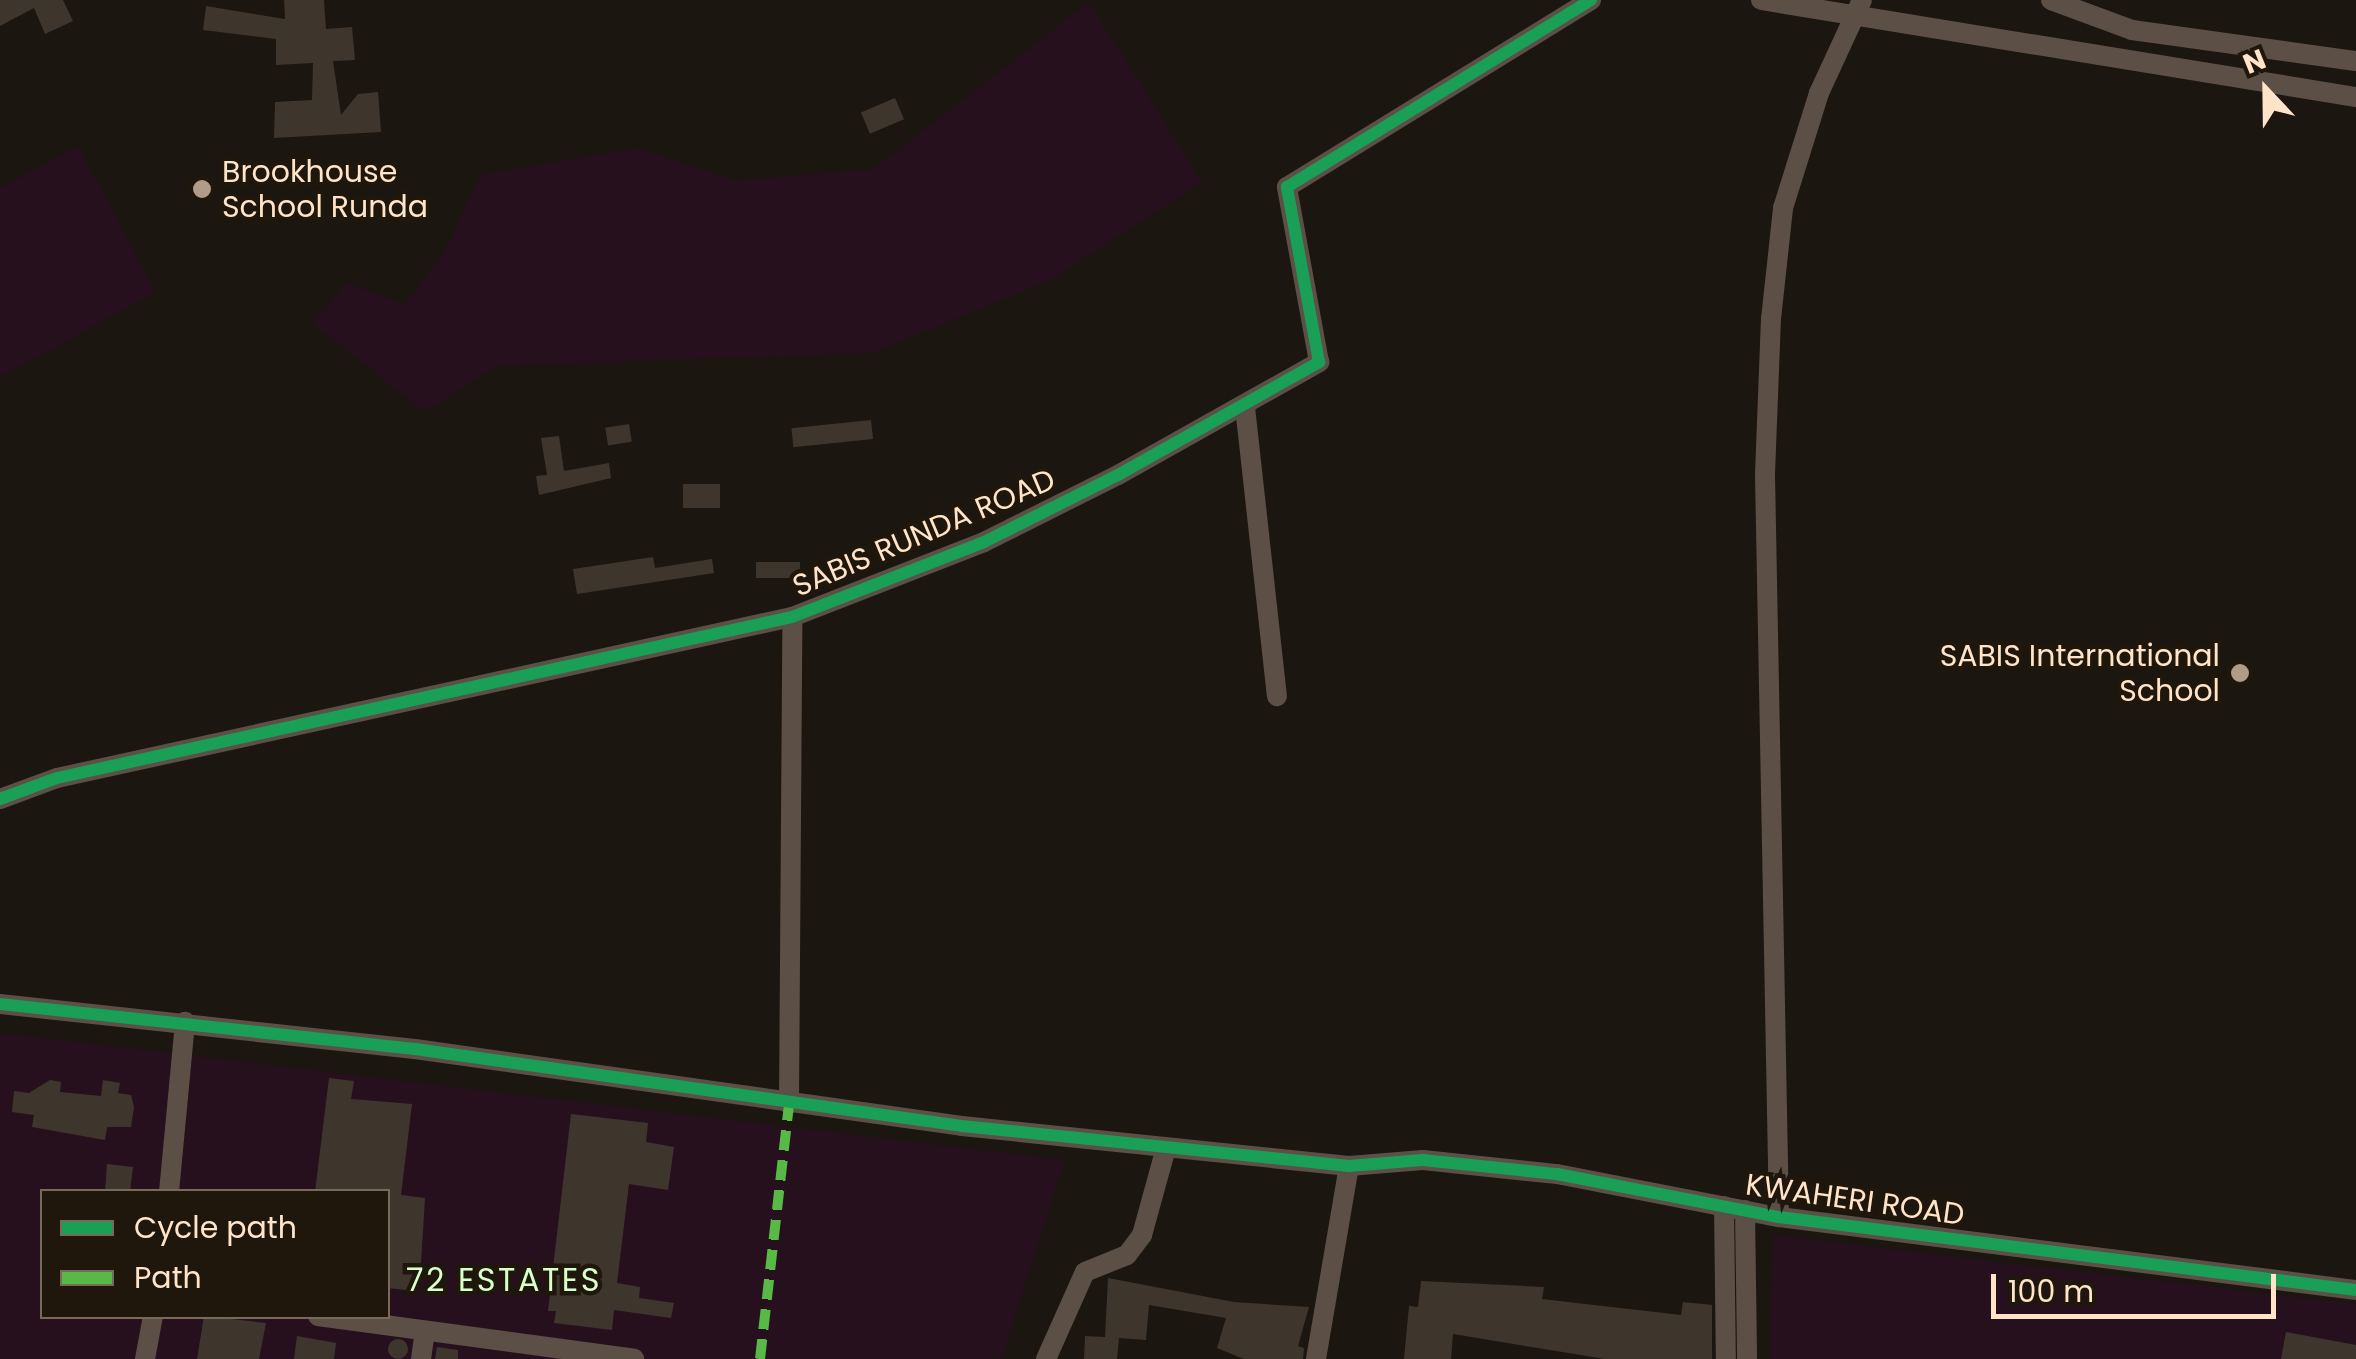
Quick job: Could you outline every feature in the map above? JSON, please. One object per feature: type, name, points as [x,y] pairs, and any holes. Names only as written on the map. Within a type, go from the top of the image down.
[{"type":"street","name":"SABIS RUNDA ROAD","points":[[0,799],[58,778],[792,616],[984,542],[1245,408],[1319,362],[1287,187],[1591,0]]},
{"type":"street","points":[[1761,0],[1857,9],[2356,97]]},
{"type":"street","points":[[2051,0],[2132,30],[2356,61]]},
{"type":"street","points":[[1779,1217],[1765,474],[1770,319],[1782,208],[1819,93],[1857,9]]},
{"type":"street","points":[[1245,408],[1277,696]]},
{"type":"street","points":[[789,1104],[792,616]]},
{"type":"street","name":"KWAHERI ROAD","points":[[0,1004],[185,1022],[789,1104],[1166,1148],[1348,1166],[1422,1160],[1557,1174],[1779,1217],[2356,1290]]},
{"type":"street","points":[[168,1189],[185,1022]]},
{"type":"street","points":[[1046,1359],[1085,1272],[1127,1255],[1142,1234],[1166,1148]]},
{"type":"street","points":[[1316,1359],[1348,1166]]},
{"type":"street","points":[[1726,1359],[1735,1208]]},
{"type":"street","points":[[1735,1208],[1747,1359]]},
{"type":"street","points":[[145,1359],[153,1319]]},
{"type":"street","points":[[338,1319],[634,1359]]},
{"type":"street","points":[[421,1359],[425,1332]]},
{"type":"shaded area","points":[[1089,2],[1202,182],[1051,280],[871,353],[498,365],[425,412],[312,323],[347,283],[404,304],[445,252],[480,175],[638,148],[736,181],[874,169]]},
{"type":"shaded area","points":[[78,146],[156,292],[0,377],[0,188]]},
{"type":"shaded area","points":[[0,1033],[1065,1160],[1001,1359],[0,1359]]},
{"type":"shaded area","points":[[1773,1235],[2356,1304],[2356,1359],[1770,1359]]},
{"type":"building","points":[[0,0],[63,0],[73,21],[45,34],[34,8],[0,26]]},
{"type":"building","points":[[284,0],[324,0],[326,29],[352,27],[355,60],[333,61],[341,115],[358,94],[378,92],[381,132],[274,138],[275,102],[312,100],[313,63],[276,65],[276,39],[203,30],[206,6],[285,19]]},
{"type":"building","points":[[895,98],[904,119],[870,134],[861,112]]},
{"type":"building","points":[[871,420],[873,439],[793,447],[791,428]]},
{"type":"building","points":[[629,424],[632,442],[608,446],[605,428]]},
{"type":"building","points":[[559,436],[564,471],[609,463],[611,478],[539,495],[536,476],[547,475],[541,438]]},
{"type":"building","points":[[683,484],[720,484],[720,508],[683,508]]},
{"type":"building","points":[[653,557],[655,568],[712,559],[714,573],[577,594],[573,569]]},
{"type":"building","points":[[756,562],[800,562],[800,578],[756,578]]},
{"type":"building","points":[[329,1078],[354,1081],[351,1099],[412,1104],[401,1195],[425,1198],[421,1263],[406,1290],[390,1288],[390,1189],[315,1189]]},
{"type":"building","points":[[50,1080],[61,1082],[60,1092],[101,1096],[103,1080],[120,1083],[118,1093],[131,1095],[134,1107],[131,1127],[107,1127],[105,1140],[32,1127],[34,1115],[12,1112],[14,1091],[29,1093]]},
{"type":"building","points":[[571,1114],[648,1123],[646,1142],[674,1147],[668,1190],[629,1184],[617,1283],[640,1287],[639,1298],[674,1303],[671,1318],[614,1310],[612,1330],[554,1323],[556,1311],[548,1311]]},
{"type":"building","points":[[107,1164],[133,1167],[130,1189],[105,1189]]},
{"type":"building","points":[[1108,1278],[1234,1302],[1309,1307],[1298,1346],[1304,1348],[1303,1359],[1244,1359],[1217,1348],[1226,1318],[1149,1305],[1146,1340],[1119,1338],[1117,1359],[1084,1359],[1085,1336],[1105,1337]]},
{"type":"building","points":[[1421,1281],[1544,1287],[1542,1299],[1681,1315],[1683,1302],[1712,1305],[1712,1359],[1605,1359],[1453,1334],[1451,1359],[1404,1359],[1409,1306],[1418,1307]]},
{"type":"building","points":[[204,1319],[266,1323],[259,1359],[197,1359]]},
{"type":"building","points":[[2286,1332],[2356,1345],[2356,1359],[2281,1359]]},
{"type":"building","points":[[297,1336],[336,1343],[334,1359],[294,1359]]},
{"type":"building","points":[[398,1339],[408,1349],[398,1359],[388,1349]]},
{"type":"building","points":[[437,1347],[458,1350],[458,1359],[435,1359]]},
{"type":"marked path","points":[[760,1359],[789,1104]]},
{"type":"cycle path","points":[[0,799],[57,778],[792,617],[984,542],[1118,475],[1319,362],[1287,187],[1591,0]]},
{"type":"cycle path","points":[[0,1004],[415,1049],[962,1126],[1349,1166],[1423,1160],[1557,1174],[1779,1217],[2356,1290]]},
{"type":"place","name":"Brookhouse School Runda","points":[[202,189]]},
{"type":"place","name":"SABIS International School","points":[[2240,673]]},
{"type":"district","name":"72 ESTATES","points":[[504,1280]]}]
